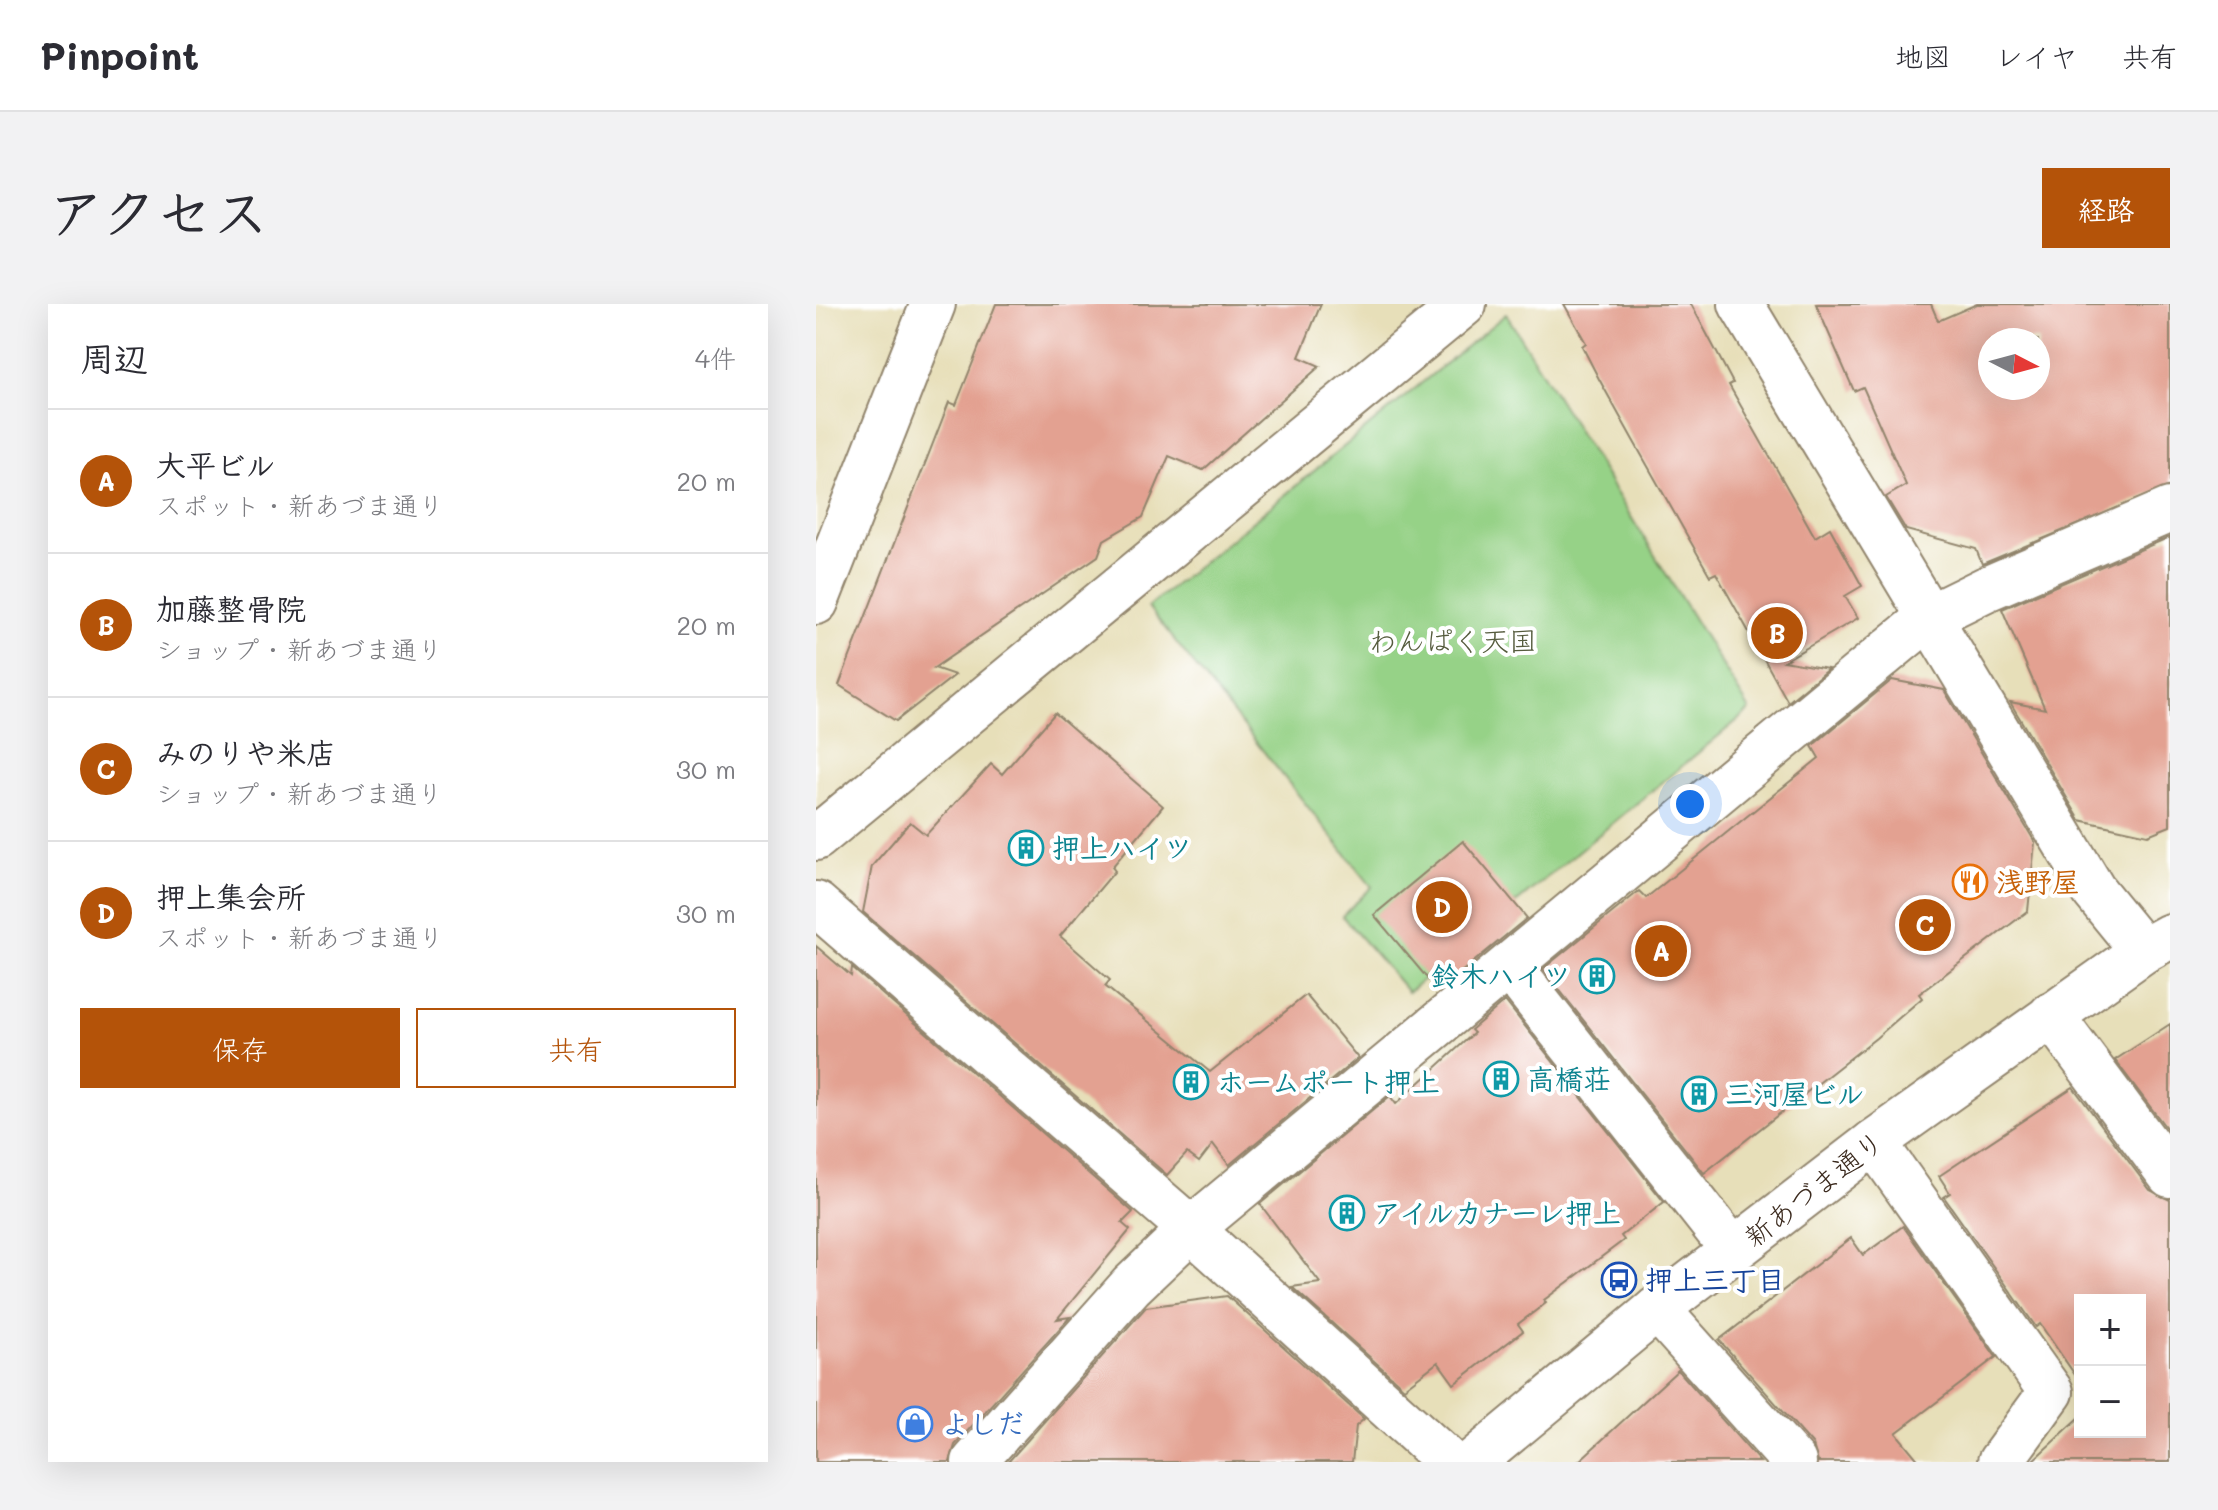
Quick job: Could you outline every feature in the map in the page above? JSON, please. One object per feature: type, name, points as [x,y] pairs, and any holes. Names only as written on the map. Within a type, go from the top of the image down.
[{"type":"street","points":[[816,602],[933,304]]},
{"type":"street","points":[[816,838],[1464,304]]},
{"type":"street","points":[[1741,304],[2094,891],[2157,944]]},
{"type":"street","points":[[974,1462],[1131,1286],[1191,1229],[1929,617],[2170,510]]},
{"type":"street","points":[[816,904],[1191,1229],[1449,1462]]},
{"type":"street","name":"新あづま通り","points":[[1473,1462],[1657,1309],[1874,1142],[2051,1015],[2157,944]]},
{"type":"street","points":[[1509,966],[1733,1250]]},
{"type":"street","points":[[2051,1015],[2170,1175]]},
{"type":"street","points":[[1874,1142],[2051,1392],[2000,1462]]},
{"type":"street","points":[[1657,1309],[1794,1462]]},
{"type":"green space","name":"わんぱく天国","points":[[1506,314],[1750,710],[1408,992],[1342,916],[1372,887],[1148,607]]},
{"type":"building","points":[[996,304],[1321,304],[1299,357],[1320,366],[1203,470],[1169,456],[1143,517],[1104,540],[1098,556],[934,668],[955,675],[896,721],[839,685],[949,402],[956,405]]},
{"type":"building","points":[[1564,304],[1691,304],[1733,383],[1729,385],[1815,537],[1830,528],[1862,586],[1845,596],[1858,618],[1784,661],[1828,669],[1788,702],[1716,573],[1710,576],[1633,440],[1582,346],[1586,343]]},
{"type":"building","points":[[1816,304],[1931,304],[1938,321],[1977,304],[2170,304],[2170,486],[1982,564],[1976,549],[1906,530],[1886,497],[1906,485],[1863,387],[1854,391]]},
{"type":"building","points":[[2170,537],[2170,826],[2148,835],[2080,820],[2010,702],[2045,709],[2002,609]]},
{"type":"building","points":[[1892,680],[1944,690],[2035,842],[2028,911],[1919,994],[1922,998],[1876,1038],[1704,1173],[1543,969],[1639,891],[1646,898],[1819,758],[1812,746]]},
{"type":"building","points":[[1055,713],[1163,806],[1112,867],[1115,871],[1060,936],[1110,980],[1105,986],[1210,1072],[1306,995],[1358,1058],[1229,1165],[1213,1144],[1199,1162],[1187,1153],[1167,1175],[863,912],[872,866],[910,822],[926,835],[991,764],[1002,774]]},
{"type":"building","points":[[1463,841],[1527,918],[1438,991],[1374,915]]},
{"type":"building","points":[[816,946],[851,976],[852,968],[1133,1212],[1122,1223],[1130,1230],[1057,1319],[1070,1317],[955,1445],[950,1462],[816,1462]]},
{"type":"building","points":[[1505,1001],[1664,1202],[1621,1236],[1624,1240],[1544,1300],[1546,1303],[1518,1324],[1523,1331],[1454,1384],[1438,1362],[1404,1388],[1292,1287],[1320,1283],[1260,1204],[1390,1096],[1396,1104]]},
{"type":"building","points":[[2170,1024],[2170,1133],[2115,1060]]},
{"type":"building","points":[[2073,1087],[2150,1190],[2170,1200],[2170,1462],[2031,1462],[2074,1423],[2074,1438],[2146,1438],[2146,1294],[2074,1294],[2074,1373],[2040,1324],[2036,1327],[1944,1197],[1950,1193],[1939,1176]]},
{"type":"building","points":[[1903,1226],[1996,1357],[1896,1433],[1920,1462],[1818,1462],[1813,1445],[1719,1340],[1851,1238],[1863,1255]]},
{"type":"building","points":[[1227,1296],[1364,1419],[1356,1426],[1352,1462],[1008,1462],[1146,1307]]},
{"type":"building","points":[[1678,1370],[1760,1462],[1578,1462]]},
{"type":"place","name":"加藤整骨院","points":[[1777,633]]},
{"type":"place","name":"押上ハイツ","points":[[1026,848]]},
{"type":"place","name":"浅野屋","points":[[1970,882]]},
{"type":"place","name":"押上集会所","points":[[1442,907]]},
{"type":"place","name":"みのりや米店","points":[[1925,925]]},
{"type":"place","name":"大平ビル","points":[[1661,951]]},
{"type":"place","name":"鈴木ハイツ","points":[[1597,976]]},
{"type":"place","name":"高橋荘","points":[[1501,1079]]},
{"type":"place","name":"ホームポート押上","points":[[1191,1082]]},
{"type":"place","name":"三河屋ビル","points":[[1699,1094]]},
{"type":"place","name":"アイルカナーレ押上","points":[[1347,1213]]},
{"type":"place","name":"押上三丁目","points":[[1619,1280]]},
{"type":"place","name":"よしだ","points":[[915,1424]]}]
